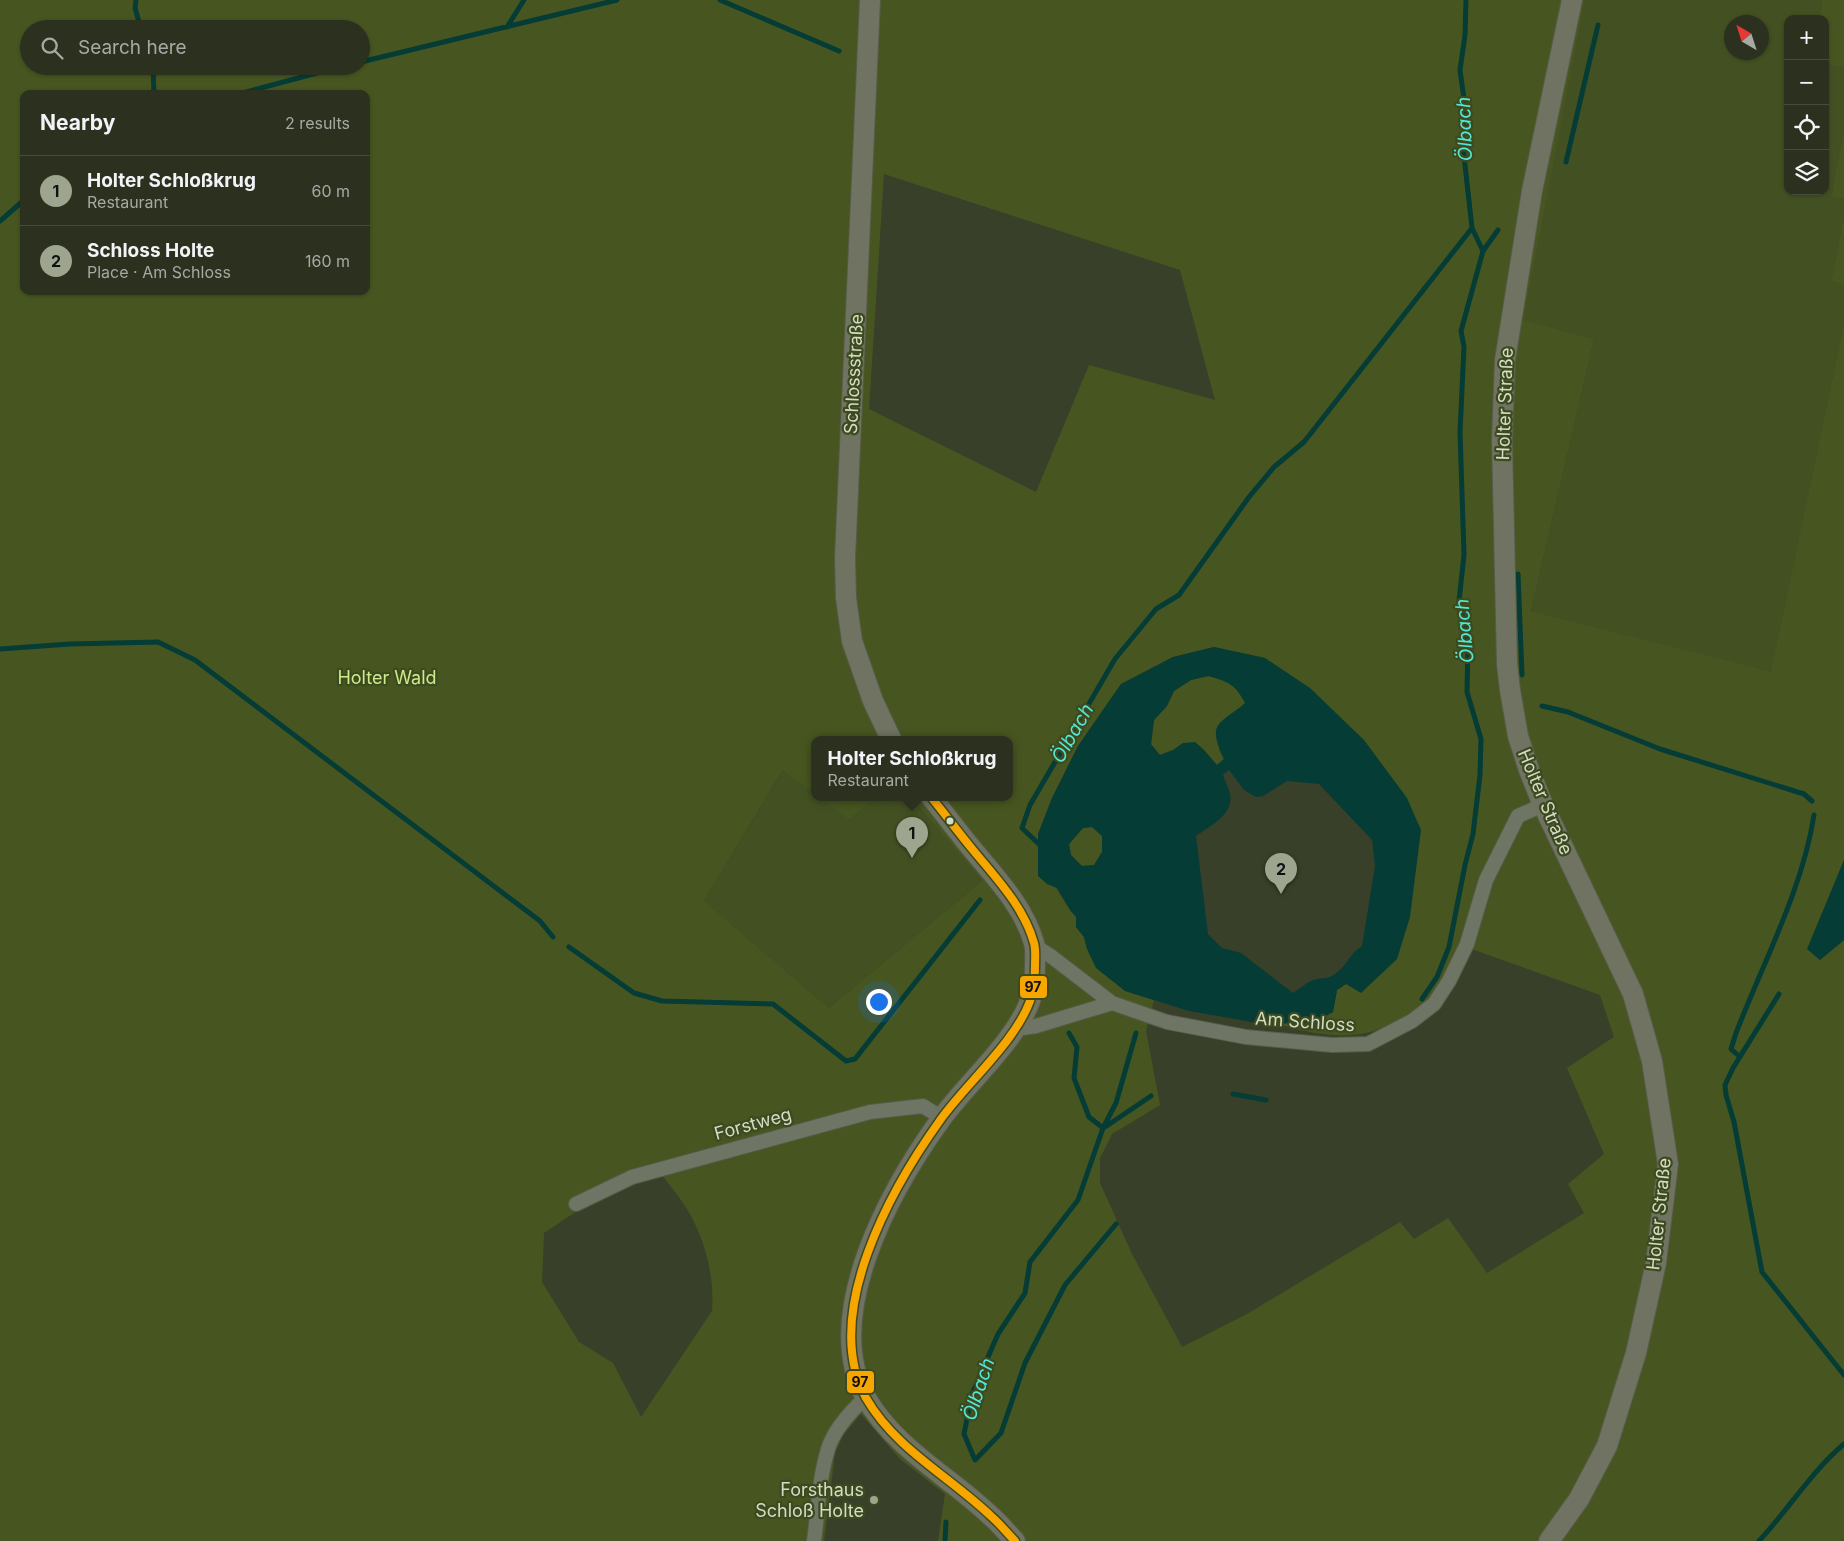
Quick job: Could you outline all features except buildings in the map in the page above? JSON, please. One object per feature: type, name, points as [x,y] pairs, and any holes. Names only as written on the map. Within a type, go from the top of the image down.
[{"type":"main road","name":"Schlossstraße","points":[[870,0],[845,558],[846,598],[852,640],[873,702],[890,736]]},
{"type":"main road","name":"Holter Straße","points":[[1549,1541],[1579,1499],[1607,1446],[1636,1353],[1656,1263],[1668,1164],[1652,1061],[1633,994],[1543,805],[1529,770],[1518,736],[1507,664],[1502,440],[1504,360],[1532,191],[1572,0]]},
{"type":"main road","points":[[934,801],[1002,886],[1027,923],[1035,946],[1035,976],[1031,1001],[1016,1029],[942,1118],[902,1177],[871,1244],[859,1278],[853,1305],[852,1334],[856,1370],[866,1397],[880,1418],[911,1452],[992,1517],[1014,1541]]},
{"type":"street","name":"Am Schloss","points":[[1035,946],[1052,956],[1112,1003],[1167,1022],[1246,1037],[1332,1045],[1368,1044],[1412,1021],[1434,1004],[1449,981],[1467,944],[1486,880],[1518,816],[1543,805]]},
{"type":"street","points":[[1016,1029],[1036,1026],[1112,1003]]},
{"type":"street","name":"Forstweg","points":[[576,1204],[632,1177],[870,1112],[923,1106],[942,1118]]},
{"type":"street","points":[[814,1541],[821,1482],[828,1448],[847,1415],[866,1397]]},
{"type":"shaded area","points":[[1585,0],[1822,0],[1820,15],[1784,15],[1784,195],[1829,195],[1829,66],[1844,68],[1844,129],[1831,197],[1844,200],[1844,215],[1831,281],[1844,285],[1844,323],[1771,673],[1531,611],[1594,339],[1522,320]]},
{"type":"shaded area","points":[[784,769],[811,791],[811,801],[824,801],[849,820],[872,801],[913,801],[982,881],[829,1008],[704,901]]},
{"type":"green space","name":"Holter Wald","points":[[0,0],[1585,0],[1523,320],[1594,339],[1531,611],[1771,672],[1844,323],[1844,860],[1808,949],[1820,960],[1844,940],[1844,1541],[938,1541],[945,1494],[900,1459],[861,1414],[843,1435],[835,1453],[824,1541],[0,1541]],"holes":[[[884,174],[1180,270],[1215,400],[1089,365],[1036,492],[869,409]],[[1214,647],[1265,658],[1421,830],[1346,984],[1337,990],[1333,1012],[1301,1024],[1275,1023],[1328,1035],[1362,1034],[1379,1030],[1395,1023],[1427,1000],[1442,979],[1458,944],[1600,995],[1614,1037],[1567,1068],[1604,1154],[1568,1184],[1584,1213],[1487,1273],[1448,1218],[1414,1239],[1400,1222],[1247,1314],[1182,1347],[1132,1254],[1100,1183],[1100,1158],[1112,1134],[1160,1105],[1146,1031],[1154,1000],[1125,991],[1087,949],[1084,937],[1076,927],[1076,917],[1056,888],[1040,852],[1038,834],[1052,798],[1078,746],[1121,684],[1173,657]],[[811,736],[1013,736],[1013,801],[913,801],[982,881],[829,1008],[704,901],[783,770],[811,791]],[[660,1173],[679,1197],[696,1225],[706,1253],[712,1282],[712,1311],[641,1417],[613,1363],[579,1342],[542,1282],[544,1233],[580,1209]]]},
{"type":"green space","points":[[1822,0],[1844,0],[1844,68],[1829,66],[1829,15],[1820,15]]},
{"type":"green space","points":[[1844,129],[1844,200],[1831,197]]},
{"type":"green space","points":[[1844,215],[1844,285],[1831,281]]},
{"type":"green space","points":[[1209,676],[1222,680],[1235,688],[1246,704],[1226,717],[1219,750],[1224,759],[1217,765],[1203,749],[1183,743],[1173,750],[1160,755],[1151,745],[1154,720],[1167,706],[1174,691],[1191,680]]},
{"type":"green space","points":[[824,801],[872,801],[849,820]]},
{"type":"green space","points":[[1092,827],[1102,836],[1102,852],[1094,865],[1082,866],[1071,855],[1069,844],[1083,828]]},
{"type":"water","points":[[1214,647],[1265,658],[1310,688],[1364,740],[1407,798],[1421,830],[1410,917],[1397,959],[1361,993],[1346,984],[1337,990],[1333,1012],[1315,1022],[1301,1024],[1252,1022],[1189,1011],[1125,991],[1096,968],[1087,949],[1084,937],[1076,927],[1076,917],[1057,888],[1047,884],[1038,876],[1038,834],[1052,798],[1078,746],[1121,684],[1173,657]],"holes":[[[1208,676],[1231,685],[1245,703],[1223,720],[1216,730],[1216,737],[1224,759],[1217,765],[1195,742],[1183,743],[1173,750],[1160,755],[1151,744],[1154,720],[1167,706],[1174,691],[1191,680]],[[1229,770],[1244,790],[1256,797],[1263,796],[1287,781],[1319,784],[1372,840],[1375,866],[1362,946],[1332,976],[1313,980],[1293,993],[1241,953],[1222,948],[1208,934],[1196,836],[1220,819],[1228,808],[1230,794],[1223,775]],[[1092,827],[1102,836],[1102,852],[1094,865],[1082,866],[1071,855],[1069,844],[1083,828]]]},
{"type":"water","points":[[1844,860],[1844,940],[1820,960],[1807,949]]},
{"type":"waterway","points":[[136,0],[135,8],[138,20]]},
{"type":"waterway","points":[[507,27],[524,0]]},
{"type":"waterway","points":[[370,60],[617,0]]},
{"type":"waterway","points":[[720,0],[839,51]]},
{"type":"waterway","name":"Ölbach","points":[[1043,848],[1022,828],[1030,805],[1115,659],[1156,609],[1179,595],[1249,497],[1274,467],[1304,442],[1472,228],[1462,138],[1467,121],[1460,70],[1465,35],[1466,0]]},
{"type":"waterway","points":[[1566,162],[1598,25]]},
{"type":"waterway","points":[[153,75],[154,90]]},
{"type":"waterway","points":[[254,90],[310,75]]},
{"type":"waterway","points":[[0,221],[20,204]]},
{"type":"waterway","name":"Ölbach","points":[[1422,999],[1437,977],[1449,947],[1473,834],[1480,775],[1481,739],[1467,692],[1468,642],[1459,601],[1464,555],[1460,432],[1464,347],[1461,331],[1483,251],[1472,228]]},
{"type":"waterway","points":[[1483,251],[1498,230]]},
{"type":"waterway","points":[[1518,574],[1522,675]]},
{"type":"waterway","points":[[0,649],[70,644],[158,642],[195,660],[540,921],[553,937]]},
{"type":"waterway","points":[[1542,706],[1568,712],[1660,749],[1804,794],[1812,801]]},
{"type":"waterway","points":[[1740,1057],[1731,1049],[1792,898],[1809,842],[1814,815]]},
{"type":"waterway","points":[[569,947],[634,993],[662,1001],[773,1004],[846,1061],[855,1059],[980,900]]},
{"type":"waterway","points":[[1779,994],[1733,1068],[1725,1085],[1726,1095],[1734,1122],[1762,1272],[1844,1375]]},
{"type":"waterway","name":"Ölbach","points":[[1069,1033],[1077,1047],[1074,1078],[1089,1117],[1103,1128],[1078,1200],[1030,1262],[1025,1293],[998,1334],[972,1394],[964,1434],[975,1460],[1001,1433],[1025,1363],[1065,1285],[1116,1224]]},
{"type":"waterway","name":"Ölbach","points":[[1103,1128],[1116,1103],[1136,1033]]},
{"type":"waterway","name":"Ölbach","points":[[1233,1094],[1266,1100]]},
{"type":"waterway","name":"Ölbach","points":[[1105,1127],[1151,1096]]},
{"type":"waterway","points":[[1759,1541],[1810,1479],[1844,1444]]},
{"type":"waterway","name":"Ölbach","points":[[945,1541],[946,1522]]},
{"type":"transit line","name":"97","points":[[934,801],[1000,882],[1023,917],[1035,946],[1034,984],[1030,1001],[1013,1032],[941,1119],[902,1179],[884,1215],[868,1252],[857,1291],[851,1329],[854,1365],[866,1398],[893,1433],[908,1448],[977,1503],[1015,1541]]},
{"type":"place","name":"Holter Schloßkrug","points":[[912,858]]},
{"type":"place","name":"Schloss Holte","points":[[1281,894]]},
{"type":"place","name":"Forsthaus Schloß Holte","points":[[874,1500]]}]
